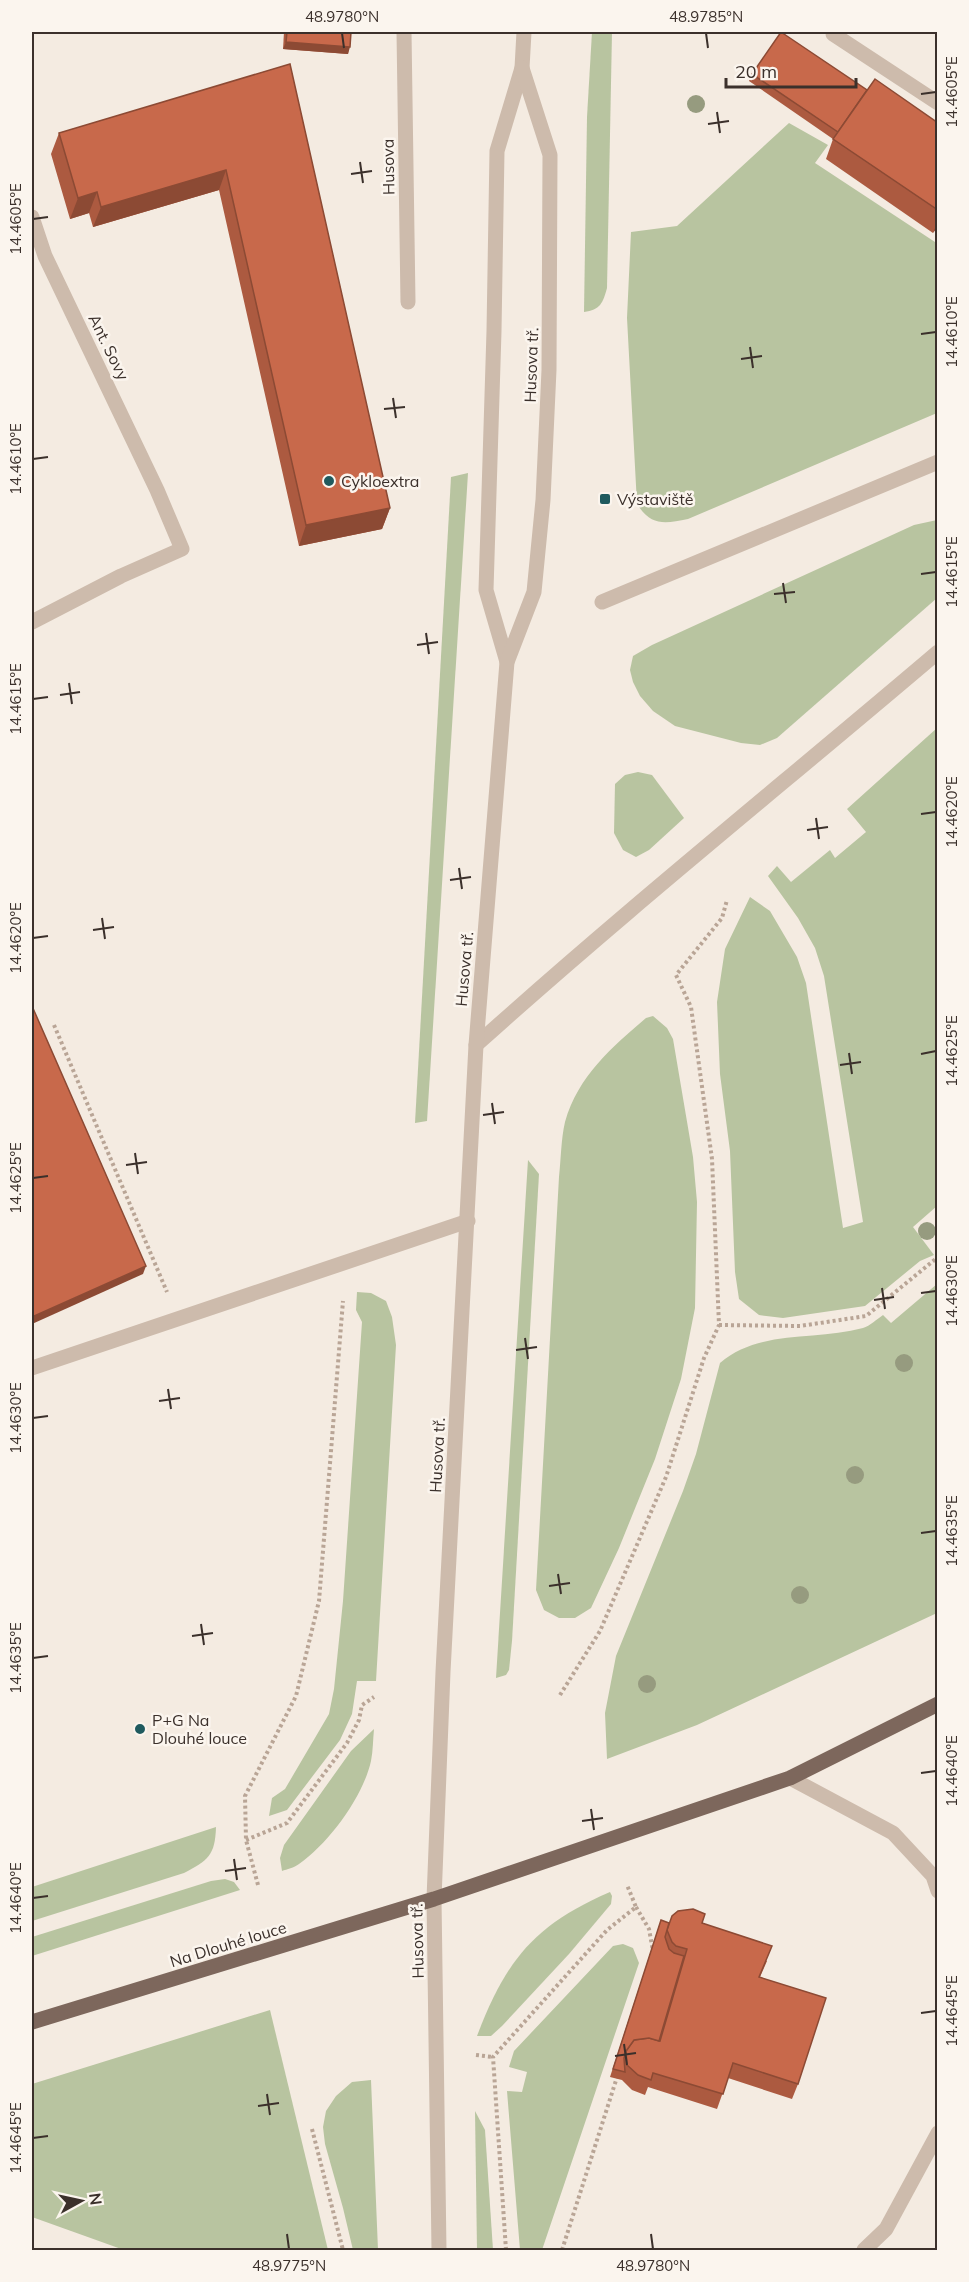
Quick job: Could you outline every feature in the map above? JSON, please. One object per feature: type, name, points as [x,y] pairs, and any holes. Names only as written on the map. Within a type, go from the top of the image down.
[{"type":"main road","name":"Na Dlouhé louce","points":[[32,2022],[434,1899],[790,1778],[938,1704]]},
{"type":"street","name":"Husova","points":[[404,32],[408,302]]},
{"type":"street","name":"Husova tř.","points":[[507,662],[486,590],[497,151],[522,68],[524,32]]},
{"type":"street","points":[[834,32],[833,34],[938,103]]},
{"type":"street","name":"Husova tř.","points":[[439,2250],[434,1899],[443,1672],[476,1045],[507,662],[534,592],[543,500],[551,333],[550,155],[522,68]]},
{"type":"street","name":"Ant. Sovy","points":[[32,217],[45,256],[157,490],[182,549],[121,576],[32,622]]},
{"type":"street","points":[[602,602],[938,462]]},
{"type":"street","points":[[476,1045],[579,952],[756,807],[938,652]]},
{"type":"street","points":[[32,1368],[468,1221]]},
{"type":"street","points":[[790,1778],[893,1833],[933,1876],[938,1891]]},
{"type":"street","points":[[864,2250],[886,2229],[938,2133]]},
{"type":"path","points":[[560,1695],[600,1631],[666,1477],[704,1358],[718,1325],[712,1159],[691,1007],[676,975],[722,918],[727,900]]},
{"type":"path","points":[[54,1025],[161,1277]]},
{"type":"path","points":[[718,1325],[800,1326],[866,1316],[938,1257]]},
{"type":"path","points":[[258,1886],[246,1840],[245,1796],[296,1696],[319,1600],[343,1301]]},
{"type":"path","points":[[246,1840],[287,1823],[347,1743],[359,1720],[362,1705],[374,1697]]},
{"type":"path","points":[[627,1885],[649,1929],[653,1951],[650,1962]]},
{"type":"path","points":[[506,2250],[493,2057],[607,1930],[636,1907]]},
{"type":"path","points":[[476,2055],[493,2057]]},
{"type":"path","points":[[562,2250],[618,2072]]},
{"type":"path","points":[[312,2129],[343,2250]]},
{"type":"green space","points":[[592,32],[612,32],[607,288],[600,305],[594,310],[584,312],[587,117]]},
{"type":"green space","points":[[789,123],[828,145],[815,163],[935,242],[937,240],[937,413],[688,519],[672,522],[653,520],[637,504],[627,318],[631,232],[677,226]]},
{"type":"green space","points":[[468,473],[427,1121],[415,1123],[451,477]]},
{"type":"green space","points":[[937,520],[937,598],[777,738],[760,745],[741,743],[675,726],[653,711],[640,696],[630,670],[633,656],[652,645],[914,525]]},
{"type":"green space","points":[[937,728],[937,1206],[913,1227],[934,1255],[920,1261],[865,1306],[783,1318],[759,1315],[739,1299],[735,1272],[730,1151],[720,1074],[717,1002],[725,949],[750,897],[770,911],[797,957],[806,983],[843,1228],[863,1222],[824,976],[815,948],[798,918],[768,876],[777,866],[791,882],[830,850],[835,858],[866,832],[847,809]]},
{"type":"green space","points":[[638,772],[652,775],[684,818],[649,850],[636,857],[623,850],[614,833],[615,784],[625,775]]},
{"type":"green space","points":[[653,1016],[667,1028],[673,1039],[693,1157],[697,1202],[695,1308],[681,1379],[655,1459],[619,1548],[591,1608],[575,1618],[559,1618],[544,1610],[536,1590],[559,1177],[565,1122],[578,1090],[587,1077],[621,1040],[646,1018]]},
{"type":"green space","points":[[528,1160],[539,1174],[512,1641],[509,1670],[506,1675],[496,1678]]},
{"type":"green space","points":[[937,1284],[937,1613],[697,1725],[607,1759],[605,1713],[616,1656],[683,1491],[696,1454],[720,1363],[735,1352],[770,1340],[845,1332],[863,1328],[883,1315],[891,1323]]},
{"type":"green space","points":[[357,1292],[371,1293],[386,1301],[392,1317],[396,1345],[376,1681],[357,1681],[352,1714],[340,1740],[287,1810],[269,1816],[272,1798],[285,1789],[329,1714],[334,1689],[343,1601],[362,1322],[356,1310]]},
{"type":"green space","points":[[374,1729],[371,1761],[353,1804],[322,1844],[297,1865],[282,1871],[280,1858],[284,1845],[351,1751]]},
{"type":"green space","points":[[216,1827],[214,1845],[209,1856],[184,1873],[32,1921],[32,1887]]},
{"type":"green space","points":[[225,1879],[234,1882],[240,1890],[32,1956],[32,1937],[211,1881]]},
{"type":"green space","points":[[610,1892],[611,1904],[569,1954],[491,2036],[477,2036],[499,1986],[526,1948],[561,1918]]},
{"type":"green space","points":[[623,1944],[633,1948],[639,1963],[542,2250],[520,2250],[507,2091],[522,2092],[527,2072],[509,2067],[514,2051],[613,1946]]},
{"type":"green space","points":[[270,2010],[328,2250],[124,2250],[32,2217],[32,2084]]},
{"type":"green space","points":[[371,2080],[378,2250],[353,2250],[325,2144],[323,2127],[326,2111],[336,2096],[352,2082]]},
{"type":"green space","points":[[475,2111],[485,2130],[493,2250],[477,2250]]},
{"type":"building","points":[[287,32],[351,32],[350,47],[286,42]]},
{"type":"building","points":[[781,32],[867,90],[838,132],[752,74]]},
{"type":"building","points":[[290,64],[390,508],[306,525],[226,170],[101,207],[97,192],[78,198],[59,133]]},
{"type":"building","points":[[875,79],[938,123],[938,210],[833,139]]},
{"type":"building","points":[[32,1006],[146,1266],[32,1317]]},
{"type":"building","points":[[693,1909],[705,1914],[702,1923],[772,1946],[759,1977],[826,1998],[798,2084],[733,2063],[723,2094],[653,2073],[651,2080],[638,2075],[627,2065],[626,2051],[634,2040],[649,2038],[660,2041],[687,1949],[676,1946],[667,1930],[672,1916],[678,1911]]},
{"type":"building","points":[[661,1920],[669,1923],[665,1937],[669,1949],[684,1956],[659,2041],[649,2038],[634,2040],[624,2058],[625,2072],[613,2069]]},
{"type":"place","name":"Cykloextra","points":[[329,481]]},
{"type":"place","name":"Výstaviště","points":[[605,499]]},
{"type":"place","name":"P+G Na Dlouhé louce","points":[[140,1729]]}]
